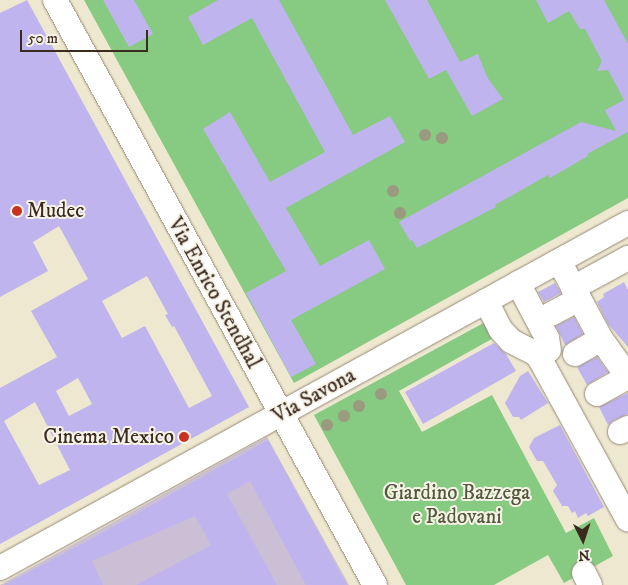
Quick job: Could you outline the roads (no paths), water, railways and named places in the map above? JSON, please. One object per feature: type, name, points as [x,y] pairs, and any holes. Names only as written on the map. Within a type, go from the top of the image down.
[{"type":"street","name":"Via Enrico Stendhal","points":[[55,0],[375,585]]},
{"type":"street","name":"Via Savona","points":[[0,568],[628,223]]},
{"type":"street","points":[[551,314],[576,293],[628,258]]},
{"type":"street","points":[[559,261],[601,340],[628,377],[597,394]]},
{"type":"street","points":[[518,283],[547,338],[550,350]]},
{"type":"street","points":[[486,301],[500,330],[511,341],[535,353],[540,358],[628,520]]},
{"type":"street","points":[[575,354],[601,340]]},
{"type":"place","name":"Mudec","points":[[17,211]]},
{"type":"place","name":"Cinema Mexico","points":[[184,437]]},
{"type":"park label","name":"Giardino Bazzega e Padovani","points":[[457,505]]}]
